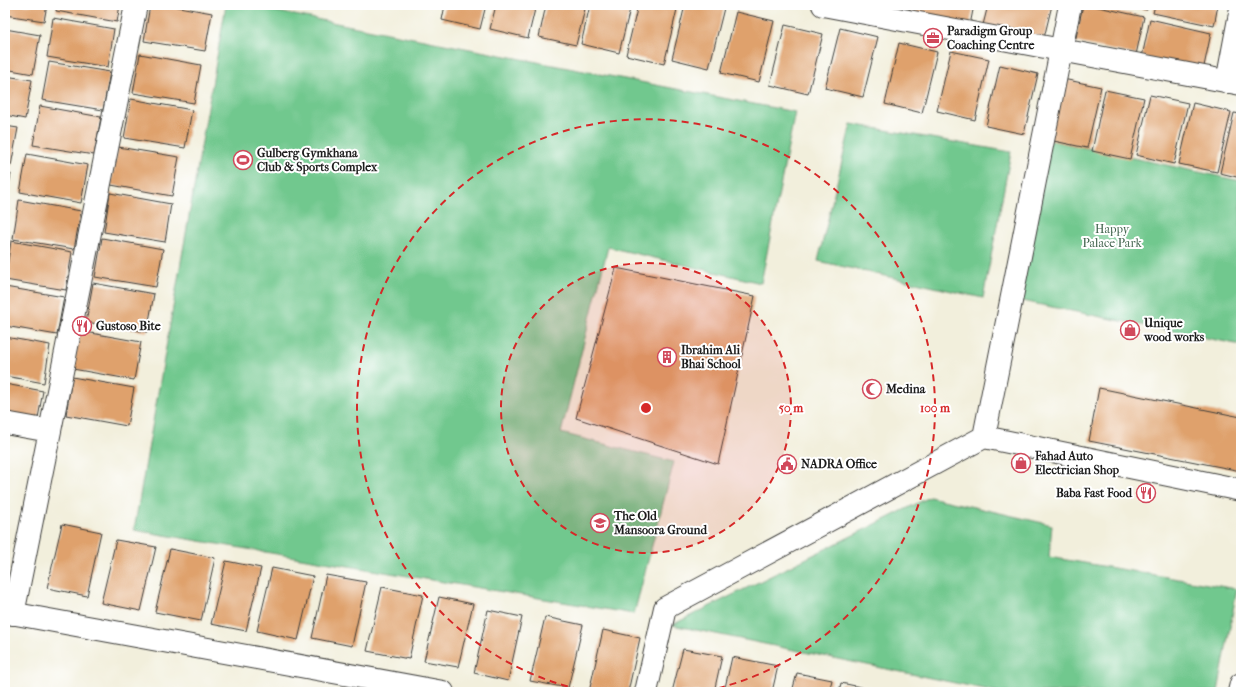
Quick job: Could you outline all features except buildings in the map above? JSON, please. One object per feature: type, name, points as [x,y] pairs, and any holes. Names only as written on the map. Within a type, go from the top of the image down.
[{"type":"street","points":[[136,5],[50,431],[9,613],[443,692]]},
{"type":"street","points":[[823,5],[900,12],[1062,50],[1234,83],[1241,8]]},
{"type":"street","points":[[984,437],[1070,5]]},
{"type":"street","points":[[5,423],[50,431]]},
{"type":"street","points":[[646,692],[665,608],[984,437],[1241,490]]},
{"type":"street","points":[[1239,692],[1241,684]]},
{"type":"green space","points":[[226,5],[243,5],[795,112],[761,283],[608,247],[561,433],[674,462],[634,614],[134,530]]},
{"type":"green space","points":[[851,124],[1011,152],[983,298],[818,261]]},
{"type":"green space","name":"Happy Palace Park","points":[[1049,140],[1241,181],[1241,345],[1012,299]]},
{"type":"green space","points":[[930,497],[1052,525],[1049,557],[1237,589],[1218,692],[999,692],[672,625]]},
{"type":"place","name":"Paradigm Group Coaching Centre","points":[[933,38]]},
{"type":"place","name":"Gulberg Gymkhana Club & Sports Complex","points":[[243,160]]},
{"type":"place","name":"Gustoso Bite","points":[[82,326]]},
{"type":"place","name":"Unique wood works","points":[[1130,330]]},
{"type":"place","name":"Ibrahim Ali Bhai School","points":[[667,357]]},
{"type":"place","name":"Medina","points":[[872,389]]},
{"type":"place","name":"Fahad Auto Electrician Shop","points":[[1021,463]]},
{"type":"place","name":"NADRA Office","points":[[787,464]]},
{"type":"place","name":"Baba Fast Food","points":[[1146,493]]},
{"type":"place","name":"The Old Mansoora Ground","points":[[600,523]]}]
